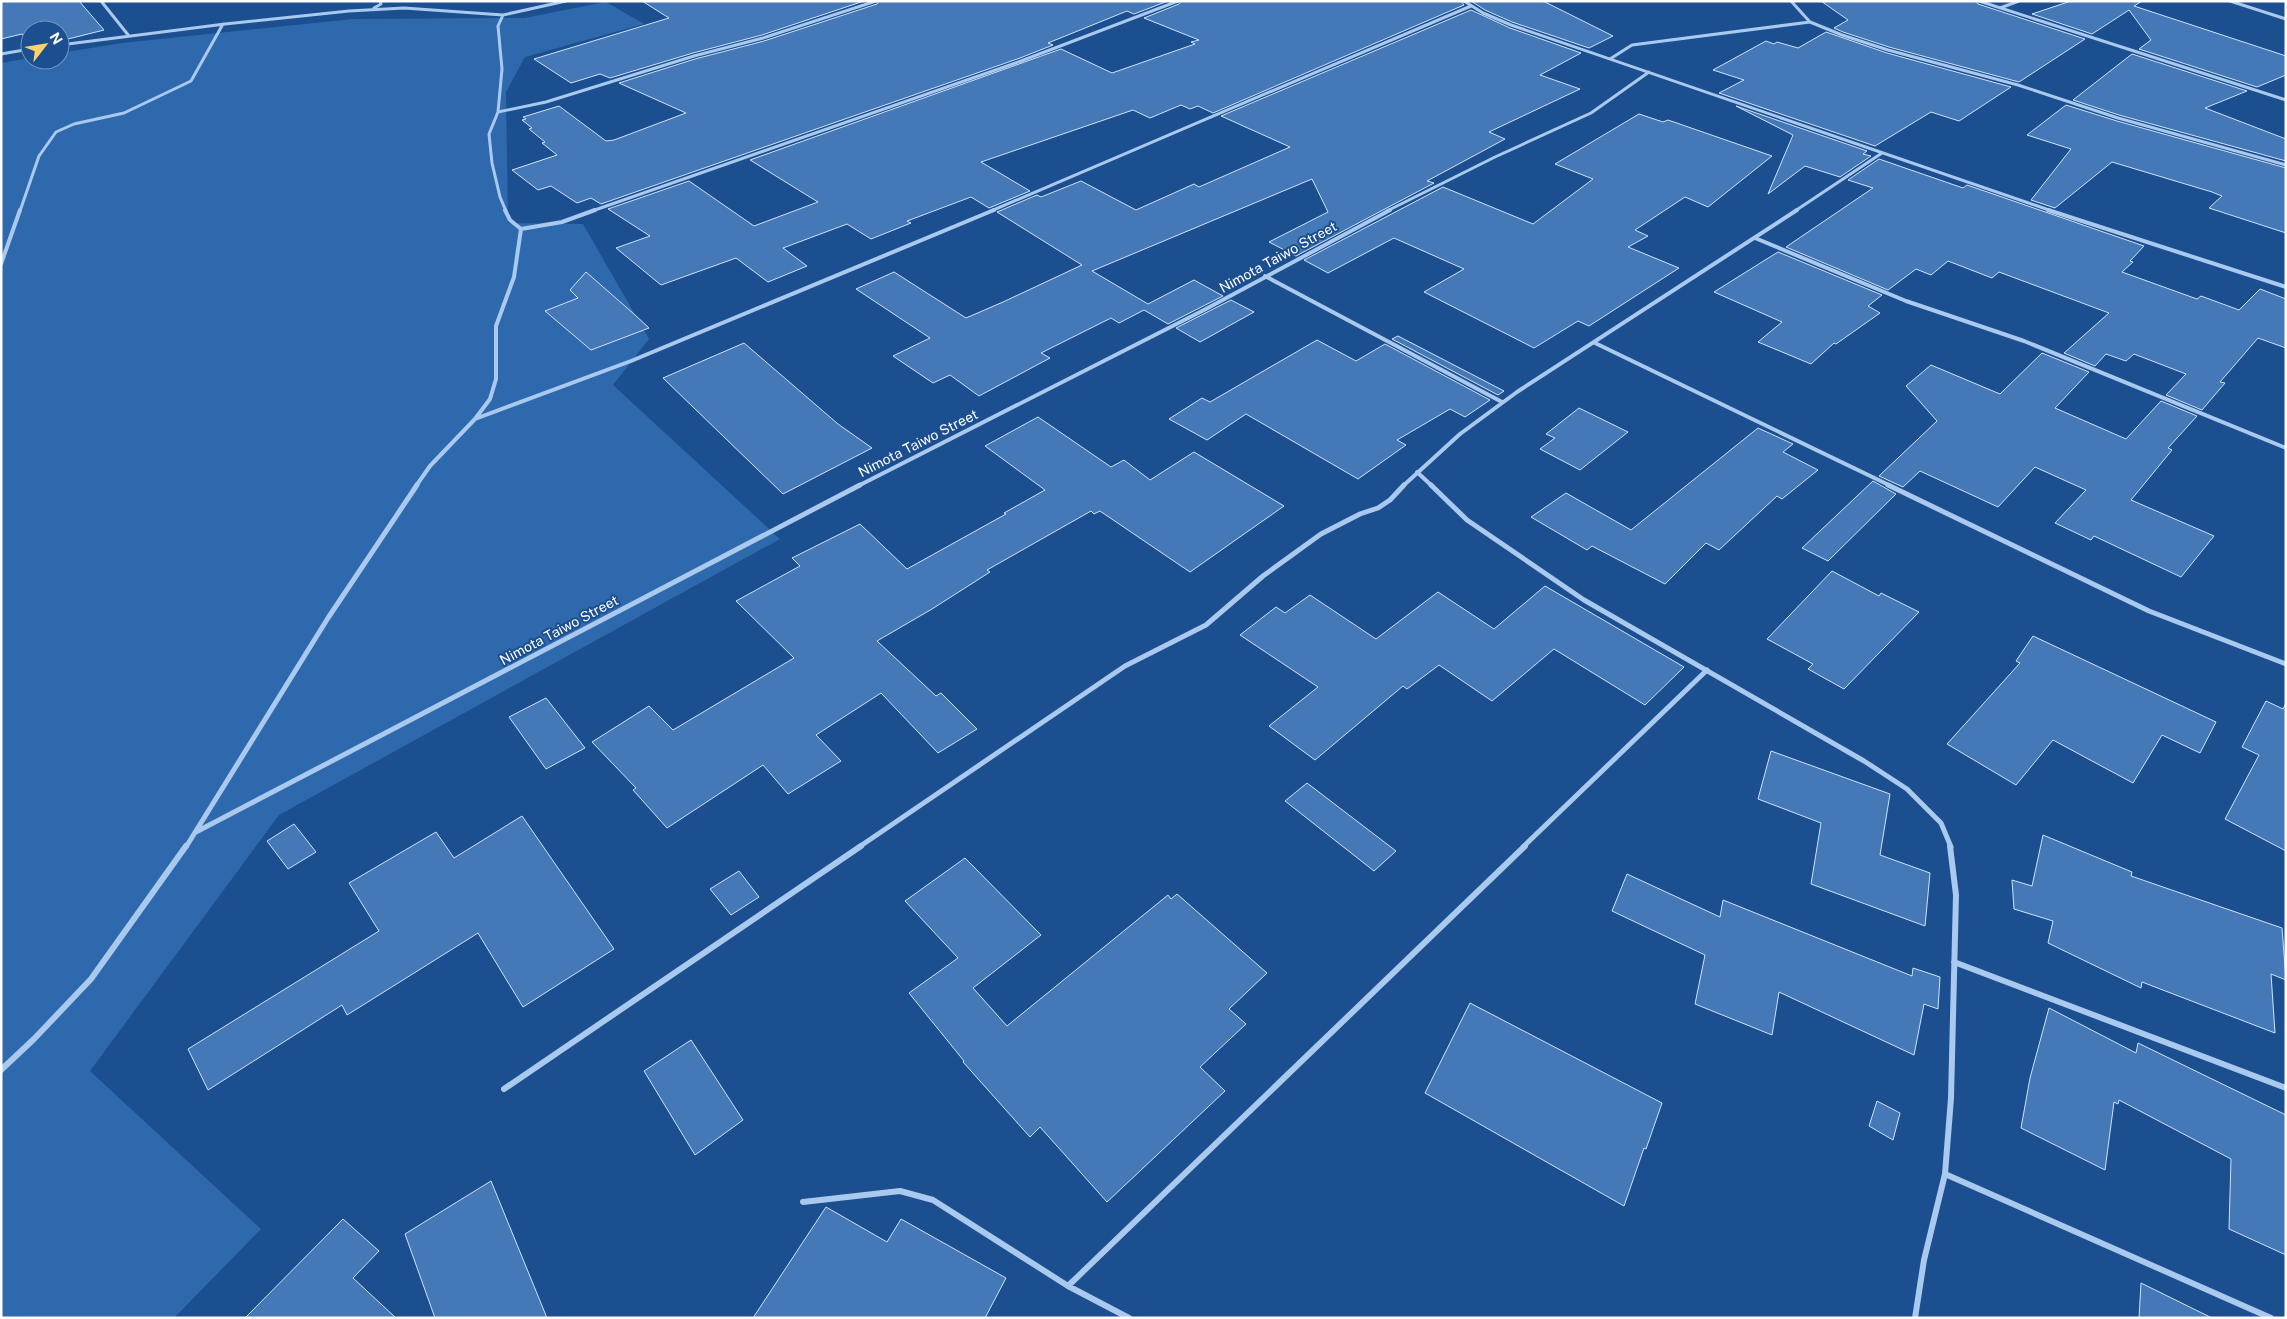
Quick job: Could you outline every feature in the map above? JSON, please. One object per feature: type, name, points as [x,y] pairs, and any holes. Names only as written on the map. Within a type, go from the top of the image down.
[{"type":"street","points":[[101,1],[129,36]]},
{"type":"street","points":[[374,9],[381,4],[380,1]]},
{"type":"street","points":[[70,44],[223,24],[374,9],[414,7],[503,15],[528,12],[566,1]]},
{"type":"street","points":[[498,112],[546,102],[694,56],[762,38],[876,1]]},
{"type":"street","points":[[503,15],[498,31],[502,69],[498,112],[489,134],[492,163],[500,197],[510,220],[521,229],[562,222],[1021,60],[1178,1]]},
{"type":"street","points":[[1464,1],[1511,25],[2022,201],[2286,287]]},
{"type":"street","points":[[1791,1],[1810,22],[1842,35],[1888,50],[2002,80],[2118,118],[2286,165]]},
{"type":"street","points":[[1979,1],[2286,100]]},
{"type":"street","points":[[2000,8],[2020,1]]},
{"type":"street","points":[[2230,1],[2286,19]]},
{"type":"street","points":[[475,419],[631,361],[1069,178],[1471,6]]},
{"type":"street","points":[[1610,59],[1632,45],[1810,22]]},
{"type":"street","points":[[1,264],[39,156],[56,132],[74,124],[124,113],[191,81],[223,24]]},
{"type":"street","points":[[1,54],[20,51]]},
{"type":"street","name":"Nimota Taiwo Street","points":[[196,832],[960,433],[1204,310],[1265,276],[1495,157],[1591,113],[1649,72]]},
{"type":"street","points":[[504,1089],[1125,666],[1206,625],[1263,576],[1321,534],[1360,514],[1378,508],[1390,500],[1417,472],[1460,434],[1502,402],[1595,343],[1882,153]]},
{"type":"street","points":[[1,1070],[34,1040],[91,979],[132,924],[196,832],[328,618],[430,466],[475,419],[490,399],[496,379],[496,326],[514,277],[521,229]]},
{"type":"street","points":[[1755,238],[1906,301],[2024,341],[2286,448]]},
{"type":"street","points":[[1265,276],[1502,402]]},
{"type":"street","points":[[1595,343],[2149,612],[2286,664]]},
{"type":"street","points":[[1417,472],[1475,526],[1584,600],[1864,762],[1907,790],[1934,814],[1946,832],[1951,847],[1956,896],[1951,1098],[1944,1174],[1924,1260],[1915,1318]]},
{"type":"street","points":[[1068,1286],[1707,670]]},
{"type":"street","points":[[1954,962],[2286,1088]]},
{"type":"street","points":[[1944,1174],[2271,1318]]},
{"type":"street","points":[[804,1202],[900,1191],[932,1200],[1068,1286],[1129,1318]]},
{"type":"shaded area","points":[[606,2],[644,24],[525,57],[506,92],[508,223],[583,224],[649,339],[613,385],[780,539],[279,815],[90,1071],[261,1229],[174,1318],[1,1318],[1,63],[20,60],[20,70],[70,70],[70,51],[122,43],[353,19],[524,18]]},
{"type":"building","points":[[1,1],[79,1],[104,30],[70,38],[70,20],[20,20],[20,34],[1,39]]},
{"type":"building","points":[[642,1],[864,1],[762,35],[610,78],[600,74],[571,83],[534,59],[669,18]]},
{"type":"building","points":[[879,1],[1168,1],[1134,14],[1127,11],[1048,43],[1053,45],[1020,58],[601,204],[591,198],[577,203],[551,186],[538,190],[512,170],[557,155],[529,129],[532,128],[522,120],[526,119],[523,117],[559,106],[606,141],[614,140],[686,113],[619,83],[695,59],[764,41],[877,4]]},
{"type":"building","points":[[1181,1],[1461,1],[1464,5],[1213,113],[1198,106],[1190,109],[1181,105],[1150,118],[1133,110],[981,162],[1030,191],[989,208],[971,197],[907,221],[911,223],[871,239],[847,224],[783,248],[807,266],[768,282],[736,258],[661,285],[616,248],[650,236],[608,209],[689,181],[754,226],[818,202],[750,160],[1061,49],[1112,73],[1195,44],[1191,42],[1199,40],[1144,18],[1179,4]]},
{"type":"building","points":[[1471,1],[1543,1],[1613,36],[1589,48],[1512,22],[1485,10]]},
{"type":"building","points":[[1821,1],[1976,1],[1978,4],[2085,39],[2019,82],[1889,47],[1843,32],[1834,28],[1848,20]]},
{"type":"building","points":[[2071,1],[2142,1],[2134,6],[2286,56],[2286,75],[2257,87],[2139,49],[2151,40],[2129,10],[2092,34],[2032,14]]},
{"type":"building","points":[[1471,10],[1510,28],[1581,53],[1540,75],[1580,89],[1489,132],[1505,139],[1427,181],[1434,183],[1296,256],[1269,242],[1328,212],[1312,179],[1092,271],[1148,304],[1194,280],[1223,296],[1168,324],[1144,310],[1119,323],[1111,318],[1041,353],[1050,358],[979,396],[950,375],[933,383],[893,356],[930,338],[856,289],[894,272],[966,318],[1003,302],[1082,265],[997,212],[1037,195],[1041,197],[1081,181],[1136,210],[1194,184],[1199,187],[1290,147],[1221,116]]},
{"type":"building","points":[[1826,32],[1887,53],[2011,87],[1959,121],[1931,112],[1875,146],[1719,93],[1744,80],[1713,70],[1766,41],[1798,48]]},
{"type":"building","points":[[2132,54],[2247,91],[2205,108],[2286,139],[2286,161],[2119,115],[2073,100]]},
{"type":"building","points":[[2066,105],[2286,168],[2286,233],[2209,208],[2222,196],[2112,162],[2055,208],[2031,200],[2071,149],[2027,135]]},
{"type":"building","points":[[1736,106],[1867,151],[1863,154],[1871,156],[1840,177],[1805,166],[1768,194],[1793,135]]},
{"type":"building","points":[[1639,114],[1663,122],[1668,120],[1772,156],[1708,207],[1685,197],[1635,230],[1648,236],[1628,247],[1679,268],[1589,326],[1578,321],[1534,348],[1424,292],[1464,269],[1394,238],[1328,273],[1304,260],[1443,187],[1533,224],[1593,179],[1555,164]]},
{"type":"building","points":[[1879,159],[1963,188],[1967,185],[2144,246],[2130,261],[2133,262],[2122,272],[2197,299],[2201,296],[2239,310],[2260,289],[2286,299],[2286,348],[2258,338],[2220,382],[2225,383],[2202,410],[2166,395],[2186,374],[2134,354],[2126,361],[2106,354],[2095,366],[2064,353],[2109,313],[1999,272],[1992,278],[1948,261],[1931,275],[1916,269],[1888,290],[1786,247],[1873,188],[1848,180]]},
{"type":"building","points":[[1778,252],[1882,295],[1868,306],[1880,313],[1836,344],[1834,343],[1811,364],[1758,342],[1782,322],[1714,292]]},
{"type":"building","points":[[586,272],[649,328],[591,350],[545,311],[578,298],[570,290]]},
{"type":"building","points":[[1231,300],[1254,312],[1200,342],[1176,328]]},
{"type":"building","points":[[1398,336],[1504,391],[1498,395],[1392,339]]},
{"type":"building","points":[[1317,340],[1356,361],[1385,344],[1490,400],[1465,417],[1450,409],[1397,440],[1406,445],[1358,479],[1246,414],[1207,440],[1169,419],[1202,398],[1210,402]]},
{"type":"building","points":[[744,343],[838,424],[872,448],[783,494],[663,378]]},
{"type":"building","points":[[2042,353],[2089,372],[2055,408],[2126,439],[2161,401],[2197,416],[2168,448],[2172,450],[2131,500],[2214,536],[2181,577],[2094,536],[2091,540],[2055,523],[2086,490],[2035,467],[1998,507],[1920,471],[1903,487],[1879,476],[1937,421],[1906,386],[1931,365],[2000,394]]},
{"type":"building","points":[[1579,408],[1628,432],[1580,470],[1540,449],[1555,438],[1546,434]]},
{"type":"building","points":[[1038,417],[1111,467],[1124,460],[1150,480],[1194,452],[1284,506],[1190,572],[1100,511],[1094,514],[1091,511],[987,570],[990,572],[877,641],[936,696],[941,693],[977,729],[938,753],[881,693],[816,735],[841,761],[788,794],[763,765],[667,828],[633,790],[636,788],[592,742],[649,706],[673,730],[794,658],[736,601],[800,566],[792,558],[860,524],[907,569],[1045,490],[985,446]]},
{"type":"building","points":[[1758,428],[1793,444],[1783,452],[1818,470],[1782,499],[1777,496],[1719,550],[1706,543],[1665,584],[1592,546],[1587,550],[1531,517],[1566,493],[1631,530]]},
{"type":"building","points":[[1873,481],[1896,494],[1828,561],[1802,548]]},
{"type":"building","points":[[1832,571],[1879,596],[1881,593],[1919,612],[1844,689],[1808,669],[1813,664],[1767,639]]},
{"type":"building","points":[[1545,586],[1684,667],[1645,705],[1554,649],[1492,701],[1439,665],[1407,689],[1403,686],[1315,760],[1269,726],[1318,687],[1240,635],[1276,607],[1285,613],[1310,595],[1376,639],[1438,592],[1494,629]]},
{"type":"building","points":[[2033,636],[2216,722],[2200,753],[2162,735],[2133,783],[2053,740],[2016,785],[1947,744],[2020,663],[2016,661]]},
{"type":"building","points":[[546,698],[585,748],[546,769],[509,717]]},
{"type":"building","points":[[2266,701],[2283,709],[2286,703],[2286,851],[2225,819],[2259,755],[2242,747]]},
{"type":"building","points":[[1771,751],[1890,794],[1880,855],[1930,873],[1925,926],[1811,884],[1821,823],[1758,799]]},
{"type":"building","points":[[1307,783],[1396,851],[1374,871],[1285,801]]},
{"type":"building","points":[[522,816],[614,949],[523,1007],[478,933],[347,1015],[342,1005],[208,1090],[188,1049],[379,931],[349,883],[436,832],[454,858]]},
{"type":"building","points":[[294,824],[316,852],[288,869],[267,841]]},
{"type":"building","points":[[2043,835],[2132,872],[2131,876],[2282,928],[2286,980],[2271,974],[2275,1033],[2142,982],[2141,988],[2048,943],[2053,921],[2014,909],[2012,880],[2032,886]]},
{"type":"building","points":[[965,858],[1041,935],[973,988],[1007,1026],[1168,895],[1171,899],[1177,894],[1267,973],[1229,1009],[1246,1024],[1200,1067],[1225,1091],[1107,1202],[1040,1127],[1030,1137],[963,1062],[909,993],[958,958],[905,901]]},
{"type":"building","points":[[739,871],[759,897],[731,915],[710,889]]},
{"type":"building","points":[[1627,874],[1720,917],[1723,900],[1912,976],[1913,968],[1940,977],[1938,1009],[1924,1004],[1914,1055],[1779,992],[1772,1035],[1695,1004],[1705,955],[1612,911]]},
{"type":"building","points":[[1470,1003],[1662,1103],[1624,1206],[1425,1093]]},
{"type":"building","points":[[2049,1008],[2136,1053],[2138,1043],[2286,1115],[2286,1255],[2229,1229],[2231,1159],[2119,1100],[2118,1104],[2114,1102],[2105,1170],[2021,1128],[2030,1078]]},
{"type":"building","points":[[691,1040],[743,1120],[695,1155],[644,1071]]},
{"type":"building","points":[[1877,1101],[1900,1113],[1893,1140],[1869,1126]]},
{"type":"building","points":[[491,1181],[547,1318],[435,1318],[405,1234]]},
{"type":"building","points":[[826,1207],[887,1242],[901,1219],[1006,1278],[985,1318],[753,1318]]},
{"type":"building","points":[[343,1219],[379,1251],[353,1278],[396,1318],[245,1318]]},
{"type":"building","points":[[2141,1283],[2212,1318],[2139,1318]]}]
